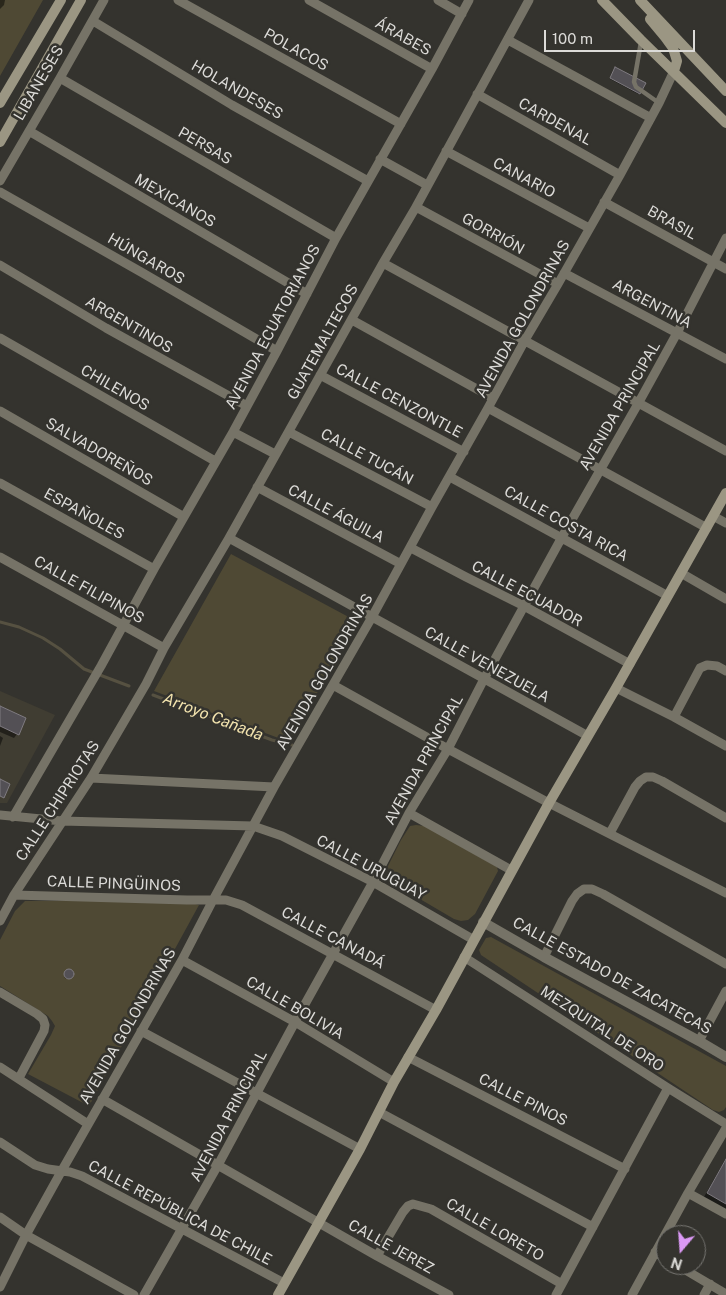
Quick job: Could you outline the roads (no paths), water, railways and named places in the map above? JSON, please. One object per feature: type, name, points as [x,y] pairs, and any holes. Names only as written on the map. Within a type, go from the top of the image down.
[{"type":"main road","name":"LIBANESES","points":[[0,103],[61,0]]},
{"type":"main road","name":"LIBANESES","points":[[0,142],[81,0]]},
{"type":"main road","points":[[602,0],[726,123]]},
{"type":"main road","points":[[641,0],[642,10],[672,48],[676,61],[674,71]]},
{"type":"main road","points":[[641,0],[726,91]]},
{"type":"main road","points":[[278,1295],[360,1149],[394,1082],[436,1010],[511,870],[726,493]]},
{"type":"street","name":"LIBANESES","points":[[0,181],[104,0]]},
{"type":"street","name":"POLACOS","points":[[178,0],[400,124]]},
{"type":"street","name":"ÁRABES","points":[[309,0],[432,69]]},
{"type":"street","points":[[438,0],[462,14]]},
{"type":"street","name":"AVENIDA ECUATORIANOS","points":[[13,817],[233,432],[336,238],[469,0]]},
{"type":"street","name":"GUATEMALTECOS","points":[[139,696],[164,648],[229,538],[275,454],[290,432],[529,0]]},
{"type":"street","name":"HOLANDESES","points":[[93,21],[232,105],[368,181]]},
{"type":"street","points":[[508,40],[651,118]]},
{"type":"street","name":"AVENIDA GOLONDRINAS","points":[[0,1286],[60,1172],[182,960],[274,788],[372,617],[525,340],[620,175],[674,71]]},
{"type":"street","name":"PERSAS","points":[[60,78],[336,238]]},
{"type":"street","name":"CARDENAL","points":[[478,94],[620,175]]},
{"type":"street","name":"MEXICANOS","points":[[29,131],[307,294]]},
{"type":"street","name":"CANARIO","points":[[446,151],[589,228]]},
{"type":"street","points":[[380,159],[427,185]]},
{"type":"street","name":"HÚNGAROS","points":[[0,192],[277,351]]},
{"type":"street","name":"BRASIL","points":[[604,202],[726,269]]},
{"type":"street","name":"GORRIÓN","points":[[416,207],[558,284]]},
{"type":"street","name":"AVENIDA PRINCIPAL","points":[[144,1295],[218,1165],[294,1022],[409,814],[448,749],[524,606],[677,333],[726,238]]},
{"type":"street","points":[[383,263],[726,451]]},
{"type":"street","name":"ARGENTINOS","points":[[0,265],[106,328],[247,406]]},
{"type":"street","name":"ARGENTINA","points":[[564,272],[726,360]]},
{"type":"street","points":[[352,320],[494,398]]},
{"type":"street","name":"CHILENOS","points":[[0,338],[216,462]]},
{"type":"street","name":"CALLE CENZONTLE","points":[[320,375],[464,452]]},
{"type":"street","points":[[488,408],[707,528]]},
{"type":"street","name":"SALVADOREÑOS","points":[[0,411],[184,517]]},
{"type":"street","points":[[233,432],[275,454]]},
{"type":"street","name":"CALLE TUCÁN","points":[[290,432],[432,508]]},
{"type":"street","name":"CALLE COSTA RICA","points":[[450,477],[668,596]]},
{"type":"street","name":"ESPAÑOLES","points":[[0,483],[154,569]]},
{"type":"street","name":"CALLE ÁGUILA","points":[[257,487],[401,564]]},
{"type":"street","points":[[713,516],[726,523]]},
{"type":"street","name":"CALLE VENEZUELA","points":[[229,538],[588,736]]},
{"type":"street","name":"CALLE ECUADOR","points":[[410,548],[524,606],[630,664]]},
{"type":"street","name":"CALLE FILIPINOS","points":[[0,557],[164,648]]},
{"type":"street","points":[[681,573],[726,599]]},
{"type":"street","points":[[674,717],[700,668],[707,665],[717,666],[726,670]]},
{"type":"street","points":[[333,685],[549,803],[726,893]]},
{"type":"street","points":[[616,688],[726,746]]},
{"type":"street","name":"CALLE CHIPRIOTAS","points":[[1,916],[91,778],[139,696]]},
{"type":"street","points":[[610,833],[635,786],[646,777],[653,777],[662,781],[726,818]]},
{"type":"street","points":[[91,778],[274,788]]},
{"type":"street","points":[[409,814],[511,870]]},
{"type":"street","name":"CALLE URUGUAY","points":[[0,815],[62,821],[253,826],[282,836],[372,882],[474,940]]},
{"type":"street","points":[[544,957],[572,901],[584,889],[592,889],[726,964]]},
{"type":"street","name":"CALLE PINGÜINOS","points":[[14,894],[213,900]]},
{"type":"street","name":"CALLE CANADÁ","points":[[213,900],[226,900],[242,905],[436,1010]]},
{"type":"street","name":"CALLE ESTADO DE ZACATECAS","points":[[483,922],[726,1057]]},
{"type":"street","name":"MEZQUITAL DE ORO","points":[[464,957],[726,1124]]},
{"type":"street","name":"CALLE BOLIVIA","points":[[182,960],[294,1022],[394,1082]]},
{"type":"street","points":[[699,1041],[726,991]]},
{"type":"street","points":[[0,992],[37,1014],[43,1019],[45,1025],[44,1031],[19,1078]]},
{"type":"street","points":[[141,1031],[360,1149]]},
{"type":"street","name":"CALLE PINOS","points":[[408,1057],[625,1169]]},
{"type":"street","points":[[0,1067],[88,1124]]},
{"type":"street","points":[[556,1295],[668,1088]]},
{"type":"street","name":"CALLE JEREZ","points":[[102,1099],[449,1295]]},
{"type":"street","points":[[379,1112],[593,1227]]},
{"type":"street","points":[[632,1295],[726,1128]]},
{"type":"street","name":"CALLE REPÚBLICA DE CHILE","points":[[0,1142],[35,1165],[82,1176],[284,1283]]},
{"type":"street","points":[[688,1193],[726,1214]]},
{"type":"street","name":"CALLE LORETO","points":[[378,1256],[403,1212],[408,1206],[413,1204],[431,1209],[562,1284]]},
{"type":"street","points":[[0,1218],[26,1235],[134,1295]]},
{"type":"street","points":[[694,1275],[726,1294]]},
{"type":"street","points":[[704,1295],[710,1284]]},
{"type":"lane","points":[[641,40],[634,82],[636,87],[659,103]]},
{"type":"waterway","name":"Arroyo Cañada","points":[[0,622],[19,627],[43,638],[84,669],[129,686]]},
{"type":"waterway","name":"Arroyo Cañada","points":[[153,695],[272,740],[292,745]]}]
